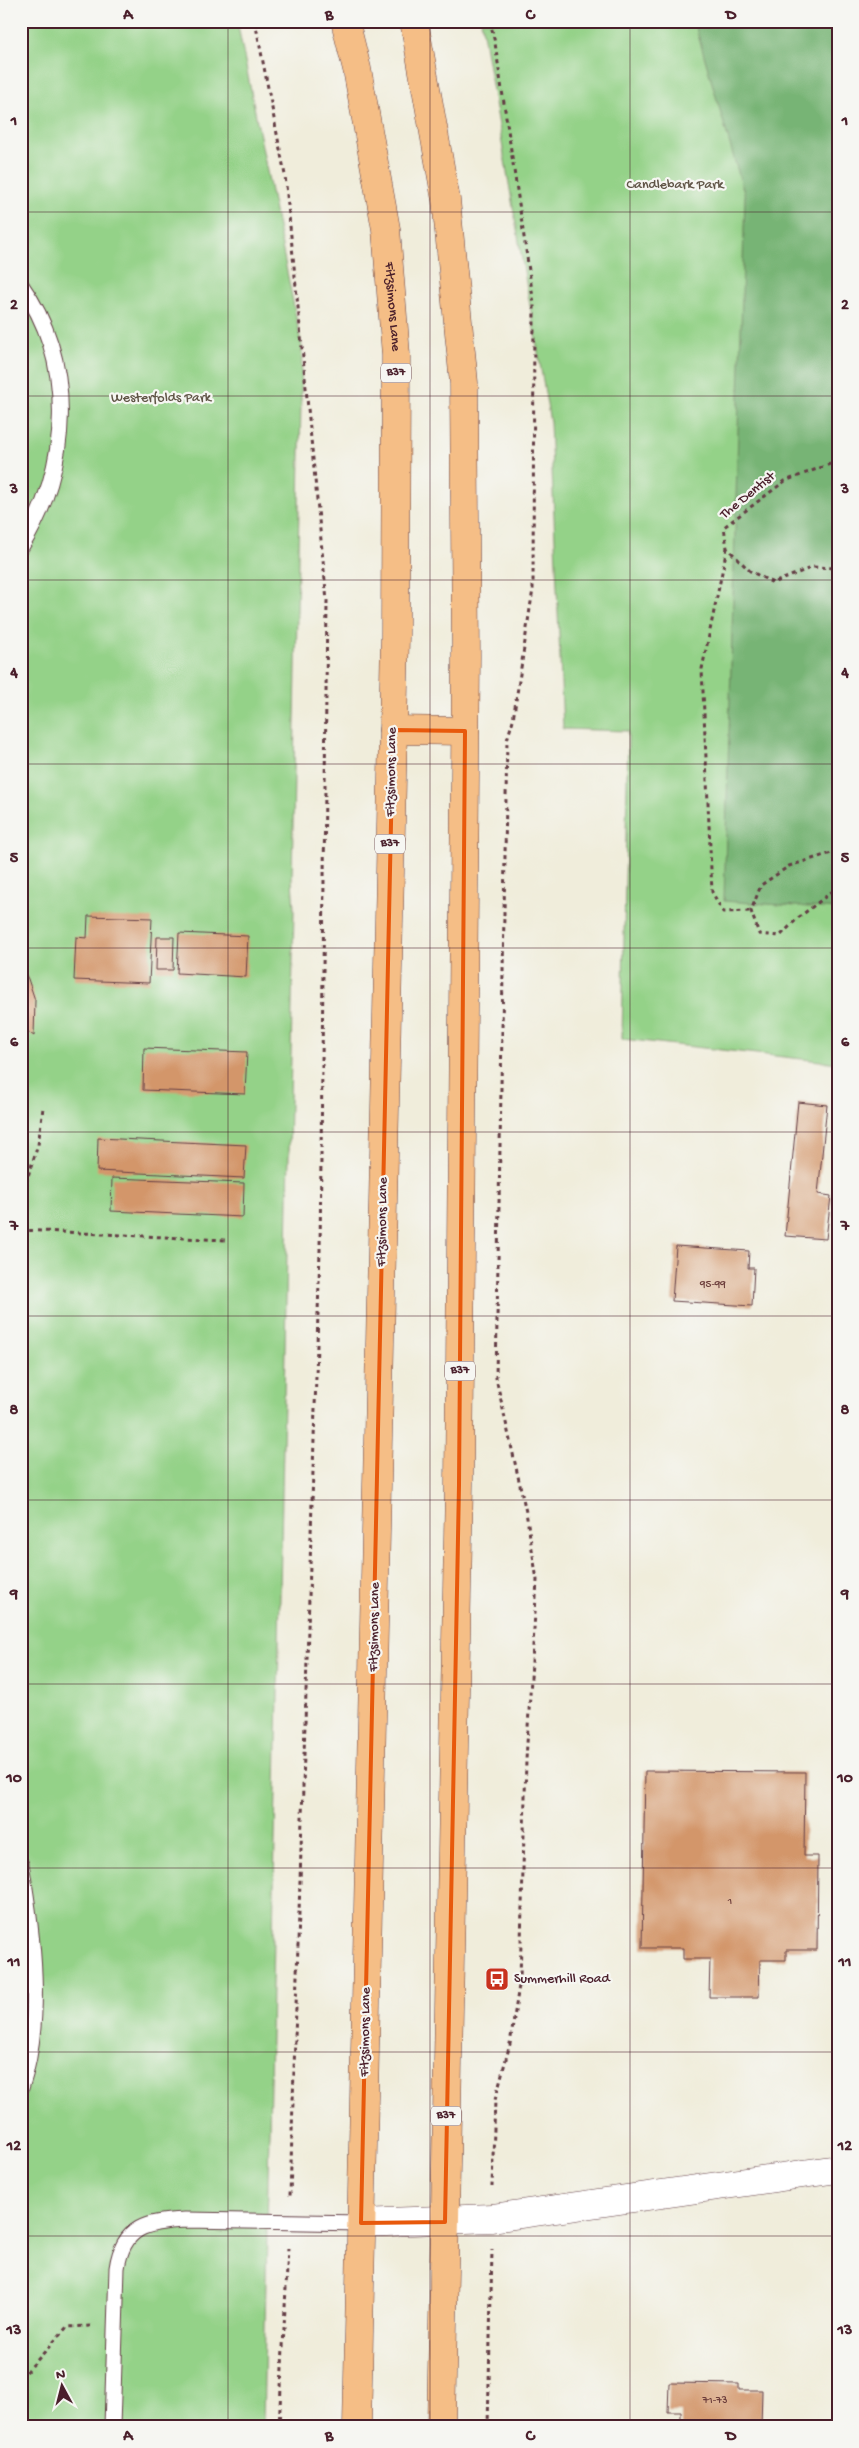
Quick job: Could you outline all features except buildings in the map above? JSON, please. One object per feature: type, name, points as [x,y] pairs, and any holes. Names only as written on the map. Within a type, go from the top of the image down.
[{"type":"main road","name":"Fitzsimons Lane","points":[[346,21],[357,69],[386,229],[396,355],[393,730],[357,2427]]},
{"type":"main road","name":"B37","points":[[414,21],[446,200],[464,383],[465,731],[458,1494],[441,2427]]},
{"type":"main road","points":[[393,730],[465,731]]},
{"type":"street","points":[[361,2223],[445,2222],[492,2218],[838,2169]]},
{"type":"lane","points":[[21,285],[40,312],[51,340],[61,401],[60,439],[46,497],[21,547]]},
{"type":"lane","points":[[21,1864],[30,1916],[34,1978],[32,2027],[25,2076],[21,2088]]},
{"type":"lane","points":[[112,2427],[114,2326],[119,2254],[125,2240],[134,2231],[154,2223],[185,2220],[361,2223]]},
{"type":"path","points":[[255,21],[284,175],[327,601],[320,1250],[290,2222],[279,2427]]},
{"type":"path","points":[[488,2427],[492,2218],[491,2169],[495,2100],[510,2044],[520,1978],[526,1760],[536,1580],[526,1512],[496,1378],[507,740],[513,720],[533,589],[534,304],[495,43],[490,21]]},
{"type":"path","name":"The Dentist","points":[[727,548],[724,527],[785,481],[838,461]]},
{"type":"path","points":[[727,548],[750,571],[773,583],[813,567],[838,568]]},
{"type":"path","points":[[727,548],[702,668],[712,892],[723,912],[751,911]]},
{"type":"path","points":[[838,851],[789,866],[761,885],[751,911],[759,934],[780,936],[798,918],[838,887]]},
{"type":"path","points":[[21,1198],[38,1146],[43,1108]]},
{"type":"path","points":[[21,1230],[225,1240]]},
{"type":"path","points":[[21,2222],[25,2225],[21,2282]]},
{"type":"path","points":[[21,2378],[67,2327],[114,2326]]},
{"type":"path","points":[[21,2419],[23,2427]]},
{"type":"highlighted area","points":[[393,730],[465,731],[459,1485],[445,2222],[361,2223],[373,1736]]},
{"type":"green space","name":"Westerfolds Park","points":[[21,21],[237,21],[302,347],[292,880],[294,909],[263,2427],[21,2427]]},
{"type":"green space","name":"Candlebark Park","points":[[481,21],[838,21],[838,1063],[622,1039],[628,731],[563,729],[550,422]]},
{"type":"green space","points":[[694,21],[838,21],[838,909],[724,901],[745,196]]},
{"type":"place","name":"Summerhill Road","points":[[497,1979]]}]
